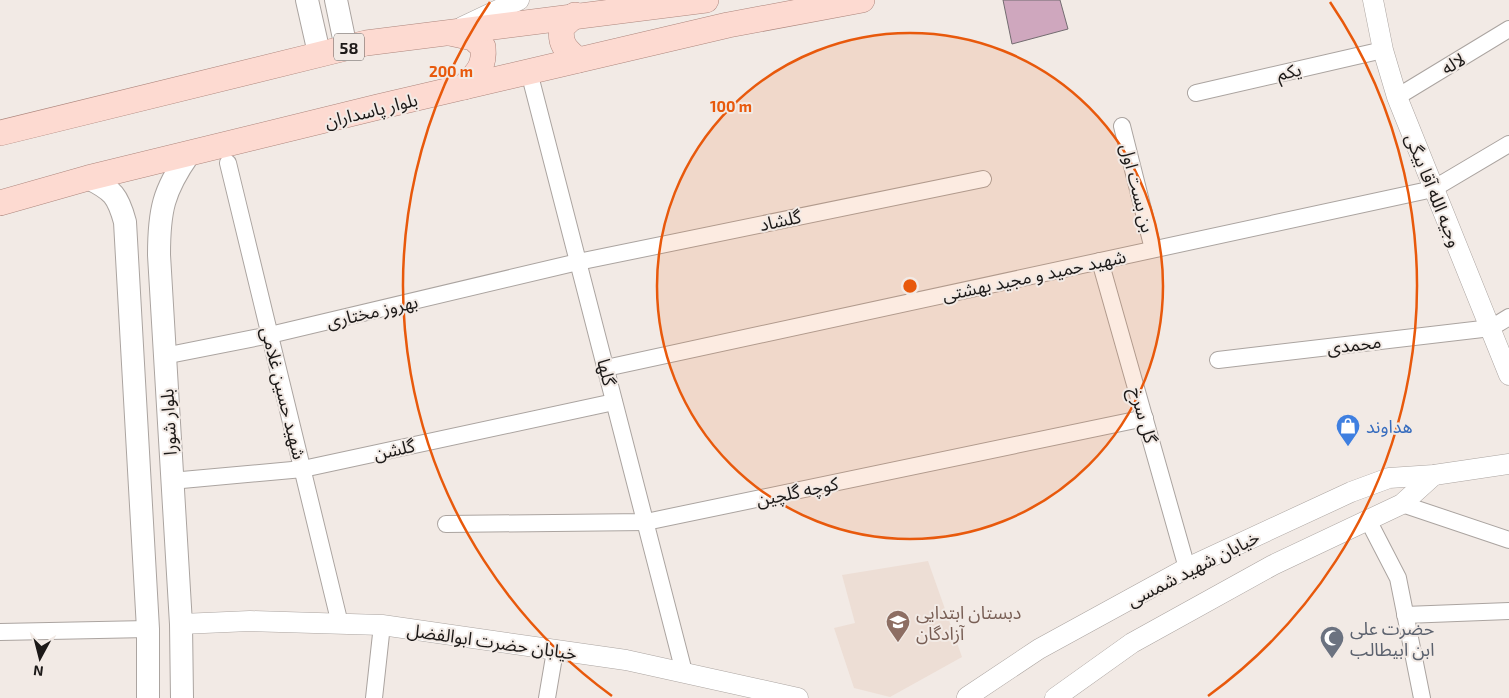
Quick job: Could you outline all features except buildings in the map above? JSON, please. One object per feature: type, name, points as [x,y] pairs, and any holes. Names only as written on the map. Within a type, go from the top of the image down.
[{"type":"main road","points":[[308,0],[319,53]]},
{"type":"main road","points":[[336,0],[346,48]]},
{"type":"main road","name":"58","points":[[0,133],[319,53],[449,31],[706,0]]},
{"type":"main road","name":"بلوار پاسداران","points":[[0,203],[88,178],[578,60],[728,25],[862,0]]},
{"type":"main road","points":[[576,16],[562,27],[560,39],[565,49],[578,60]]},
{"type":"main road","points":[[449,31],[473,38],[483,46],[484,60],[477,73],[464,87]]},
{"type":"main road","name":"بلوار شورا","points":[[182,698],[181,624],[159,255],[162,202],[174,176],[189,154]]},
{"type":"main road","name":"بلوار شورا","points":[[88,178],[108,187],[120,202],[125,222],[148,629],[148,698]]},
{"type":"main road","points":[[128,254],[138,246],[150,246],[159,255]]},
{"type":"street","points":[[449,31],[519,0]]},
{"type":"street","name":"وجیه الله آقا بیگی","points":[[1374,0],[1383,50],[1397,97],[1509,375]]},
{"type":"street","name":"لاله","points":[[1397,97],[1509,29]]},
{"type":"street","name":"یکم","points":[[1196,93],[1383,50]]},
{"type":"street","name":"گلها","points":[[530,72],[684,672]]},
{"type":"street","name":"بن بست اول","points":[[1122,126],[1153,249]]},
{"type":"street","name":"شهید حمید و مجید بهشتی","points":[[606,368],[1433,189],[1509,144]]},
{"type":"street","name":"شهید حسین غلامی","points":[[228,163],[340,624]]},
{"type":"street","name":"گلشاد","points":[[578,262],[983,179]]},
{"type":"street","name":"گل سرخ","points":[[1100,261],[1187,568]]},
{"type":"street","name":"بهروز مختاری","points":[[164,356],[270,335],[578,262]]},
{"type":"street","points":[[1491,328],[1509,317]]},
{"type":"street","name":"محمدی","points":[[1218,360],[1491,328]]},
{"type":"street","name":"گلشن","points":[[171,481],[303,469],[614,402]]},
{"type":"street","name":"کوچه گلچین","points":[[446,524],[646,522],[1144,418]]},
{"type":"street","name":"خیابان شهید شمسی","points":[[962,698],[1040,649],[1187,568],[1351,492],[1389,478],[1434,475],[1509,464]]},
{"type":"street","name":"خیابان شهید شمسی","points":[[1063,695],[1132,643],[1274,565],[1402,504],[1434,475]]},
{"type":"street","points":[[1402,504],[1509,540]]},
{"type":"street","points":[[1368,520],[1398,578],[1422,698]]},
{"type":"street","points":[[1405,615],[1509,611]]},
{"type":"street","name":"خیابان حضرت ابوالفضل","points":[[181,624],[250,621],[382,625],[626,660],[684,672],[738,691],[798,698]]},
{"type":"street","points":[[374,698],[382,625]]},
{"type":"street","points":[[0,632],[148,629]]},
{"type":"street","points":[[547,698],[555,650]]},
{"type":"shaded area","name":"دبستان ابتدایی آزادگان","points":[[928,561],[962,657],[890,697],[854,688],[834,628],[855,623],[842,575]]},
{"type":"place","name":"هداوند","points":[[1348,447]]},
{"type":"place","name":"دبستان ابتدایی آزادگان","points":[[898,643]]},
{"type":"place","name":"حضرت علی ابن ابیطالب","points":[[1332,659]]}]
